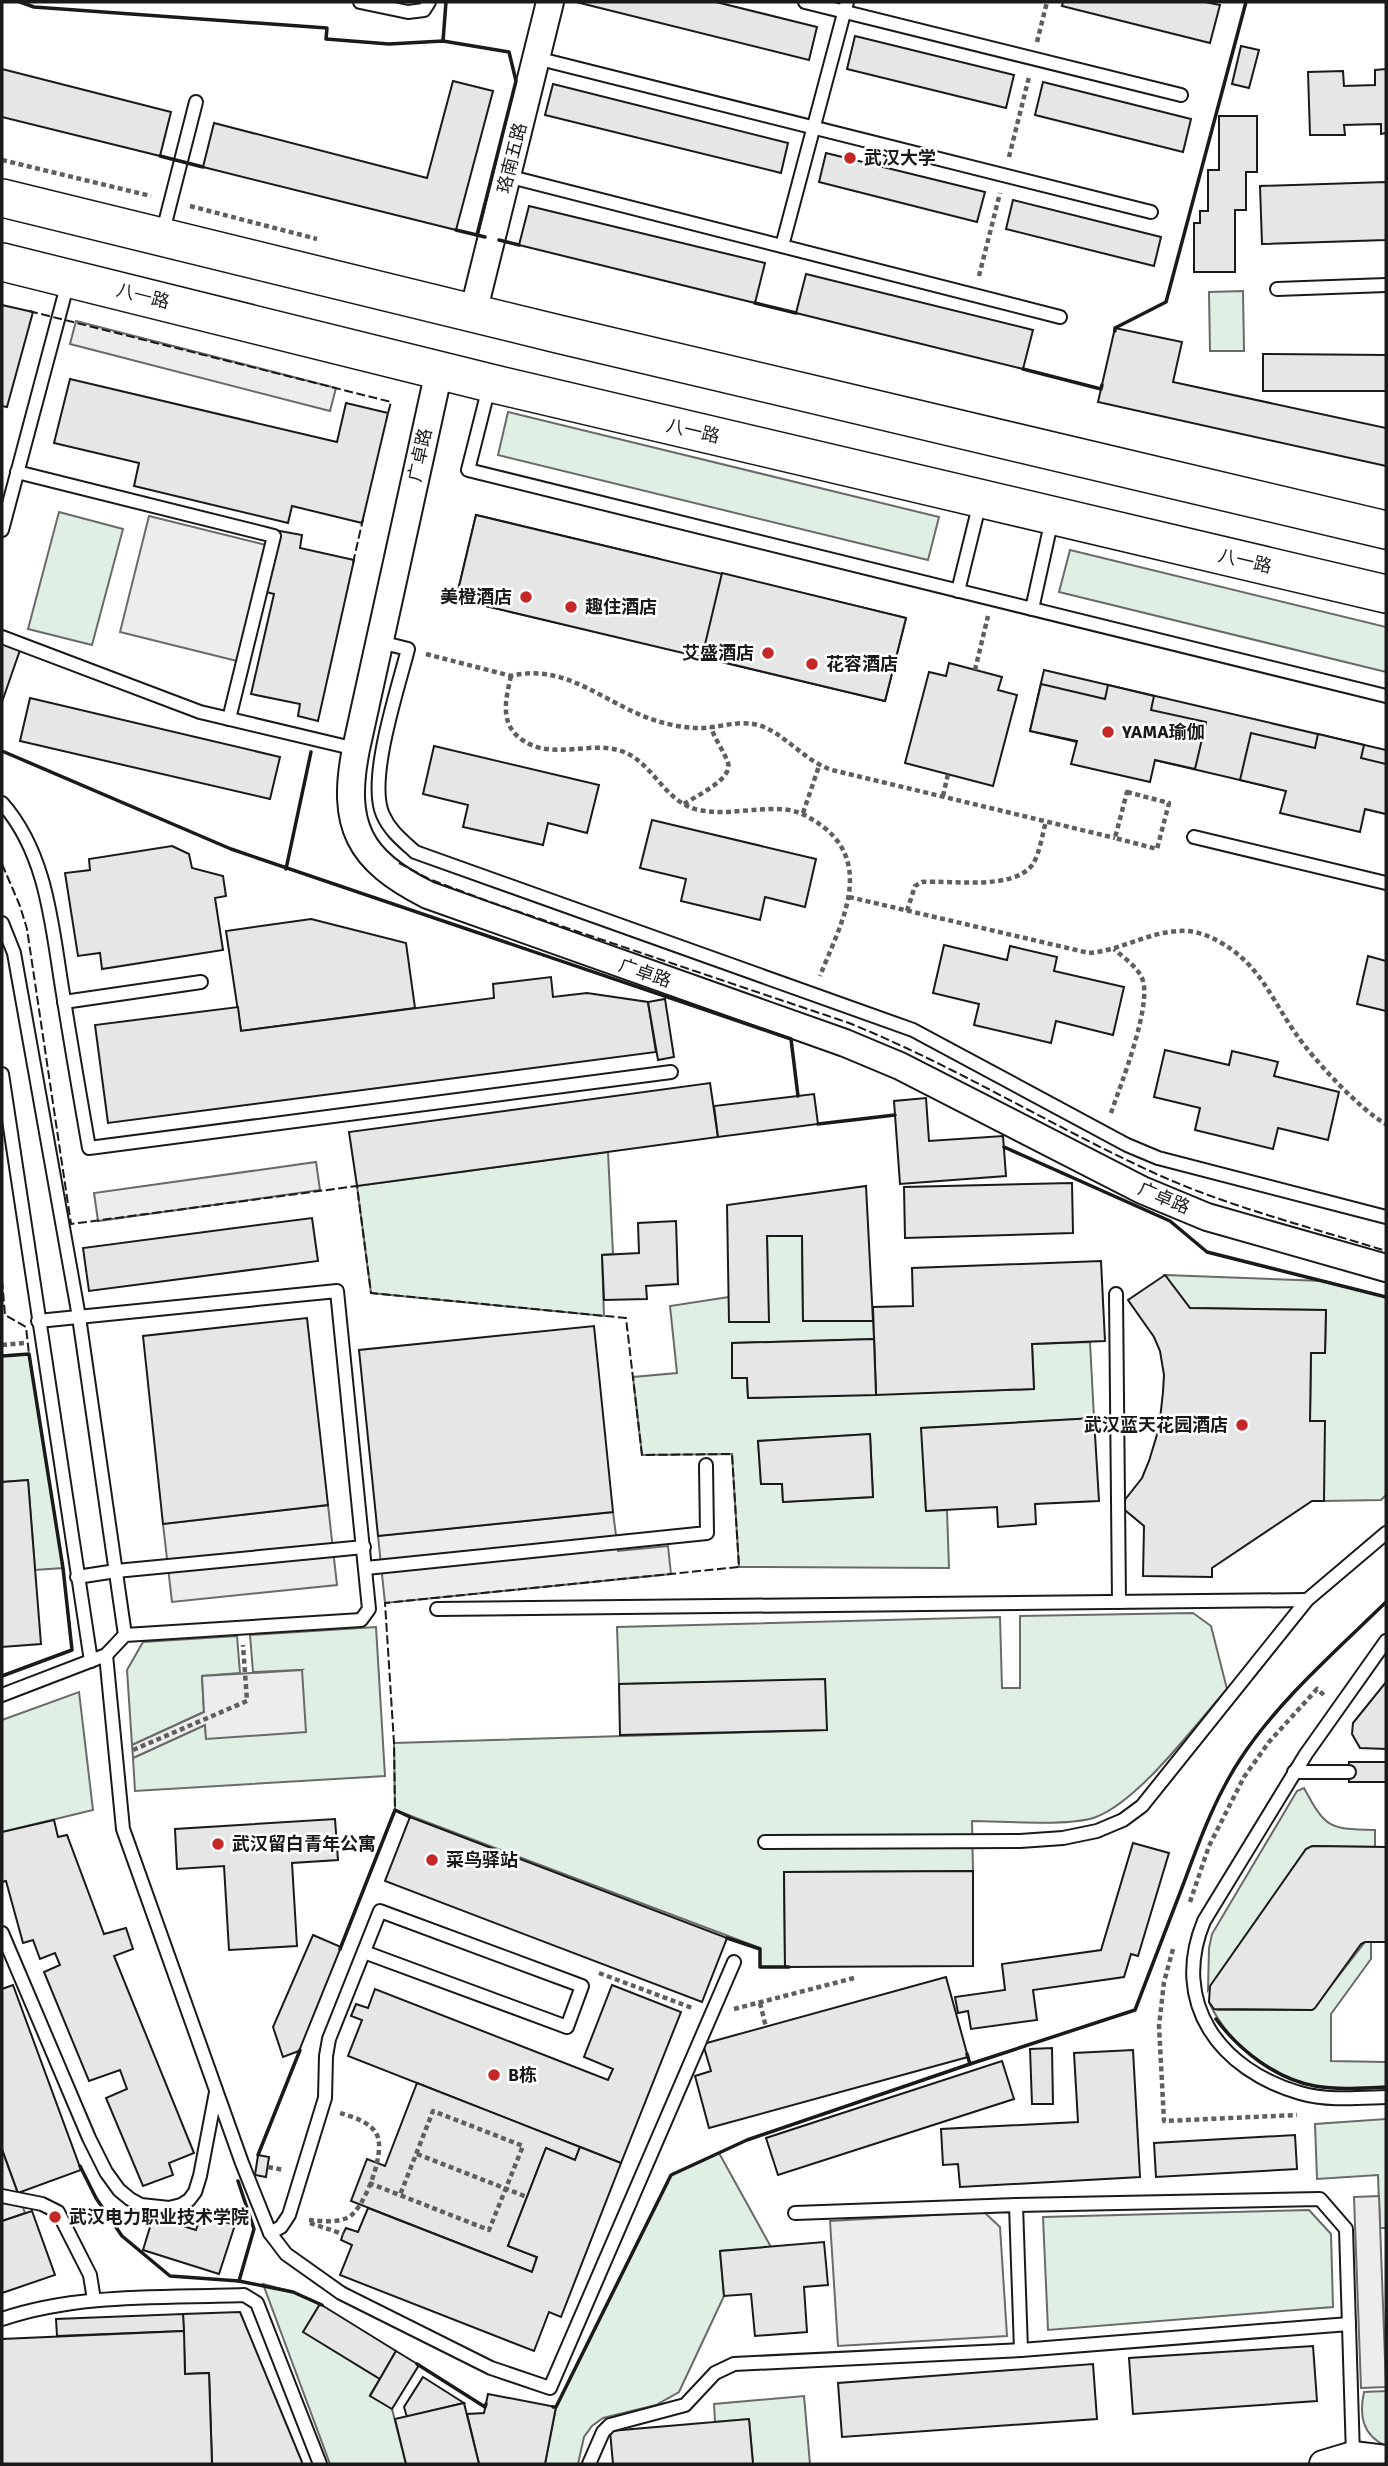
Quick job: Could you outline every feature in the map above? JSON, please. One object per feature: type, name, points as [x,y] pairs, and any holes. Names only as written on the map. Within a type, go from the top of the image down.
[{"type":"main road","points":[[2,198],[1386,530]]},
{"type":"main road","name":"八一路","points":[[2,262],[439,371],[1386,594]]},
{"type":"street","name":"珞南五路","points":[[473,313],[550,2]]},
{"type":"street","name":"广卓路","points":[[439,371],[356,748],[350,796],[359,838],[382,867],[419,891],[488,918],[845,1043],[900,1066],[1142,1190],[1207,1217],[1386,1268]]},
{"type":"street","points":[[1323,2464],[1353,2455],[1386,2459]]},
{"type":"lane","points":[[360,2],[413,13],[424,10],[429,2]]},
{"type":"lane","points":[[805,2],[846,7],[1033,59],[1181,95]]},
{"type":"lane","points":[[782,246],[846,7]]},
{"type":"lane","points":[[536,58],[1152,212]]},
{"type":"lane","points":[[161,238],[197,102]]},
{"type":"lane","points":[[507,176],[1060,317]]},
{"type":"lane","points":[[2,530],[69,278]]},
{"type":"lane","points":[[1277,289],[1386,285]]},
{"type":"lane","points":[[490,383],[468,470],[1386,696]]},
{"type":"lane","points":[[17,472],[274,536],[229,719]]},
{"type":"lane","points":[[958,590],[981,498]]},
{"type":"lane","points":[[1031,609],[1053,515]]},
{"type":"lane","points":[[2,637],[200,712],[356,748]]},
{"type":"lane","points":[[380,642],[408,649],[377,784],[383,814],[401,841],[415,852],[913,1030],[1158,1158],[1386,1217]]},
{"type":"lane","points":[[2,803],[29,844],[45,891],[89,1148],[671,1072]]},
{"type":"lane","points":[[1194,837],[1386,883]]},
{"type":"lane","points":[[2,923],[14,953],[79,1317],[125,1635]]},
{"type":"lane","points":[[64,1002],[201,982]]},
{"type":"lane","points":[[2,1074],[91,1661]]},
{"type":"lane","points":[[2,1695],[107,1655],[125,1635],[361,1620],[369,1609],[337,1291],[38,1321]]},
{"type":"lane","points":[[1116,1294],[1119,1602]]},
{"type":"lane","points":[[366,1567],[707,1533],[706,1465]]},
{"type":"lane","points":[[765,1842],[1020,1841],[1063,1838],[1097,1831],[1123,1820],[1142,1806],[1307,1600],[1386,1533]]},
{"type":"lane","points":[[77,1577],[364,1547]]},
{"type":"lane","points":[[437,1609],[1307,1600]]},
{"type":"lane","points":[[1386,1641],[1294,1773],[1205,1921],[1193,1956],[1193,1989],[1205,2024],[1237,2058],[1261,2076],[1318,2097],[1386,2097]]},
{"type":"lane","points":[[107,1655],[122,1829],[216,2092],[270,2233],[286,2254],[341,2293],[491,2368],[550,2388],[734,1962]]},
{"type":"lane","points":[[1294,1773],[1349,1773]]},
{"type":"lane","points":[[270,2233],[285,2222],[289,2215],[325,2098],[329,2039],[380,1911],[582,1986],[566,2027],[364,1952]]},
{"type":"lane","points":[[2,1933],[89,2138],[106,2172],[119,2190],[130,2199],[141,2205],[169,2208],[190,2200],[200,2176],[216,2092]]},
{"type":"lane","points":[[2,2196],[42,2204],[58,2212],[90,2276],[94,2300]]},
{"type":"lane","points":[[795,2213],[1016,2205],[1320,2199],[1346,2230],[1353,2455]]},
{"type":"lane","points":[[1016,2205],[1021,2350]]},
{"type":"lane","points":[[2,2319],[41,2308],[94,2300],[244,2295],[251,2298],[257,2303],[320,2464]]},
{"type":"lane","points":[[589,2464],[603,2432],[610,2425],[685,2405],[715,2373],[734,2364],[1021,2350],[1349,2324]]},
{"type":"path","points":[[975,295],[1047,2]]},
{"type":"path","points":[[975,670],[992,599]]},
{"type":"path","points":[[408,649],[511,676],[524,673],[560,676],[656,721],[681,727],[741,723],[763,727],[819,766],[1157,849],[1169,803],[1127,792],[1115,838]]},
{"type":"path","points":[[511,676],[506,714],[511,730],[535,747],[548,750],[605,750],[626,753],[670,794],[696,809],[710,811],[763,808],[803,813],[830,833],[840,845],[848,865],[851,890],[813,993]]},
{"type":"path","points":[[684,804],[722,779],[728,772],[729,765],[711,727]]},
{"type":"path","points":[[803,813],[819,766]]},
{"type":"path","points":[[943,796],[948,774]]},
{"type":"path","points":[[907,911],[915,886],[922,882],[1006,880],[1019,876],[1031,866],[1036,857],[1046,822]]},
{"type":"path","points":[[849,897],[1089,953],[1114,949],[1158,933],[1172,931],[1191,931],[1209,936],[1237,953],[1262,979],[1296,1035],[1326,1071],[1368,1112],[1386,1124]]},
{"type":"path","points":[[1105,1132],[1137,1032],[1144,996],[1142,977],[1114,949]]},
{"type":"path","points":[[116,1757],[247,1701],[242,1627]]},
{"type":"path","points":[[1186,1910],[1209,1846],[1255,1759],[1317,1689],[1339,1707]]},
{"type":"path","points":[[1177,1937],[1164,1982],[1159,2026],[1164,2121],[1320,2114],[1318,2097]]},
{"type":"path","points":[[582,1986],[588,1969],[711,2015],[854,1978]]},
{"type":"path","points":[[760,2003],[766,2027]]},
{"type":"path","points":[[369,2183],[489,2230],[523,2146],[433,2111],[400,2195]]},
{"type":"path","points":[[309,2220],[330,2221],[347,2218],[356,2212],[377,2163],[380,2146],[376,2132],[366,2123],[346,2115]]},
{"type":"path","points":[[417,2154],[527,2197]]},
{"type":"path","points":[[268,2167],[284,2170]]},
{"type":"path","points":[[289,2215],[343,2234]]},
{"type":"green space","points":[[1243,291],[1244,351],[1210,351],[1209,292]]},
{"type":"green space","points":[[508,412],[939,517],[928,560],[498,455]]},
{"type":"green space","points":[[59,512],[123,529],[92,645],[28,629]]},
{"type":"green space","points":[[1070,550],[1386,627],[1386,672],[1059,592]]},
{"type":"green space","points":[[608,1152],[613,1254],[602,1255],[604,1316],[371,1293],[357,1186]]},
{"type":"green space","points":[[767,1236],[802,1236],[803,1321],[873,1321],[874,1339],[732,1343],[732,1378],[747,1378],[748,1398],[1034,1389],[1032,1344],[1090,1342],[1094,1418],[922,1428],[926,1511],[947,1510],[949,1568],[739,1567],[732,1454],[642,1455],[633,1377],[677,1373],[670,1306],[729,1297],[729,1322],[768,1322]],"holes":[[[870,1434],[873,1497],[783,1502],[782,1484],[761,1484],[758,1441]]]},
{"type":"green space","points":[[1165,1275],[1324,1281],[1386,1297],[1386,1495],[1381,1500],[1324,1501],[1310,1421],[1311,1353],[1325,1353],[1326,1310],[1190,1308]]},
{"type":"green space","points":[[29,1354],[63,1568],[35,1570],[28,1480],[2,1482],[2,1356]]},
{"type":"green space","points":[[1193,1613],[1211,1626],[1227,1689],[1166,1760],[1131,1795],[1113,1808],[1084,1820],[1053,1823],[972,1821],[973,1871],[784,1872],[785,1967],[760,1967],[760,1948],[395,1810],[394,1743],[826,1730],[825,1680],[619,1684],[617,1627],[1000,1617],[1002,1688],[1020,1688],[1020,1616]]},
{"type":"green space","points":[[376,1627],[385,1776],[135,1791],[133,1758],[205,1725],[206,1738],[302,1670],[253,1672],[250,1635]]},
{"type":"green space","points":[[237,1636],[240,1673],[202,1676],[204,1712],[132,1745],[127,1670],[143,1642]]},
{"type":"green space","points":[[79,1692],[93,1810],[2,1832],[2,1720]]},
{"type":"green space","points":[[1304,1788],[1318,1812],[1330,1824],[1348,1829],[1375,1830],[1375,1847],[1313,1846],[1306,1849],[1208,1990],[1212,1934],[1297,1791]]},
{"type":"green space","points":[[1365,1942],[1371,1942],[1371,1959],[1331,2014],[1331,2061],[1386,2062],[1386,2087],[1325,2087],[1283,2076],[1267,2067],[1239,2044],[1217,2017],[1209,2002],[1218,2010],[1312,2010]]},
{"type":"green space","points":[[1386,2119],[1386,2228],[1380,2228],[1378,2175],[1317,2179],[1315,2124]]},
{"type":"green space","points":[[719,2153],[771,2247],[720,2251],[724,2296],[679,2392],[656,2405],[603,2418],[592,2426],[584,2437],[578,2464],[545,2464],[556,2407],[671,2175]]},
{"type":"green space","points":[[1309,2210],[1331,2234],[1333,2307],[1048,2330],[1043,2217]]},
{"type":"green space","points":[[263,2284],[293,2292],[320,2304],[304,2332],[380,2379],[370,2395],[392,2409],[406,2464],[330,2464]]},
{"type":"green space","points":[[1386,2391],[1386,2446],[1367,2430],[1362,2409],[1364,2392]]},
{"type":"green space","points":[[804,2396],[810,2464],[747,2464],[753,2463],[749,2419],[715,2422],[714,2404]]},
{"type":"shaded area","points":[[76,321],[336,388],[330,411],[70,344]]},
{"type":"shaded area","points":[[149,516],[266,545],[237,661],[120,632]]},
{"type":"shaded area","points":[[316,1162],[320,1190],[98,1221],[94,1193]]},
{"type":"shaded area","points":[[328,1505],[337,1585],[172,1602],[163,1524]]},
{"type":"shaded area","points":[[613,1512],[618,1551],[668,1546],[671,1574],[385,1603],[378,1536]]},
{"type":"shaded area","points":[[302,1670],[306,1732],[206,1739],[205,1725],[133,1758],[132,1745],[204,1712],[202,1676]]},
{"type":"shaded area","points":[[2,2150],[25,2213],[2,2221]]},
{"type":"shaded area","points":[[1379,2196],[1386,2387],[1361,2388],[1354,2197]]},
{"type":"shaded area","points":[[984,2212],[1000,2227],[1007,2336],[838,2346],[830,2221]]},
{"type":"building","points":[[576,2],[716,2],[817,27],[809,60]]},
{"type":"building","points":[[1063,2],[1205,2],[1220,5],[1210,43],[1062,6]]},
{"type":"building","points":[[855,36],[1014,75],[1006,108],[847,69]]},
{"type":"building","points":[[1241,46],[1259,50],[1249,88],[1232,84]]},
{"type":"building","points":[[2,69],[171,112],[160,156],[2,117]]},
{"type":"building","points":[[1386,69],[1386,133],[1381,134],[1381,124],[1344,125],[1345,135],[1310,135],[1308,72],[1343,71],[1344,86],[1375,85],[1375,70]]},
{"type":"building","points":[[453,81],[493,91],[456,230],[203,167],[214,123],[427,178]]},
{"type":"building","points":[[1043,82],[1191,119],[1183,152],[1035,115]]},
{"type":"building","points":[[553,84],[788,143],[781,173],[545,115]]},
{"type":"building","points":[[1219,116],[1257,116],[1257,172],[1246,172],[1246,210],[1235,210],[1235,272],[1194,272],[1194,223],[1200,223],[1200,211],[1208,211],[1208,170],[1219,170]]},
{"type":"building","points":[[826,153],[985,192],[977,222],[819,182]]},
{"type":"building","points":[[1386,182],[1386,240],[1262,244],[1260,186]]},
{"type":"building","points":[[1013,200],[1161,237],[1154,266],[1006,229]]},
{"type":"building","points":[[529,206],[765,263],[755,303],[519,245]]},
{"type":"building","points":[[806,274],[1033,330],[1023,369],[796,313]]},
{"type":"building","points":[[2,305],[33,312],[7,407],[2,406]]},
{"type":"building","points":[[1115,328],[1182,342],[1173,382],[1386,428],[1386,466],[1098,402]]},
{"type":"building","points":[[1263,354],[1386,355],[1386,391],[1263,391]]},
{"type":"building","points":[[70,379],[337,442],[346,403],[388,413],[362,523],[292,506],[288,523],[134,486],[139,463],[54,443]]},
{"type":"building","points":[[476,515],[660,559],[640,642],[456,599]]},
{"type":"building","points":[[476,515],[906,618],[885,701],[456,599]]},
{"type":"building","points":[[280,531],[302,535],[300,548],[354,560],[318,721],[298,716],[300,704],[251,694],[274,594],[266,592]]},
{"type":"building","points":[[722,573],[906,618],[885,701],[702,657]]},
{"type":"building","points":[[2,643],[20,650],[2,702]]},
{"type":"building","points":[[949,663],[1002,677],[998,690],[1017,695],[993,786],[905,763],[929,672],[946,676]]},
{"type":"building","points":[[1044,670],[1386,750],[1386,814],[1030,731]]},
{"type":"building","points":[[1041,684],[1105,699],[1108,685],[1154,696],[1151,710],[1206,722],[1195,769],[1155,760],[1150,782],[1071,764],[1077,741],[1030,731]]},
{"type":"building","points":[[30,698],[280,757],[270,799],[20,741]]},
{"type":"building","points":[[1251,733],[1315,748],[1318,734],[1364,745],[1361,758],[1386,764],[1386,814],[1365,809],[1360,832],[1280,813],[1286,791],[1240,780]]},
{"type":"building","points":[[434,746],[599,785],[587,833],[548,823],[543,845],[463,827],[468,805],[423,794]]},
{"type":"building","points":[[652,820],[816,859],[805,907],[765,897],[760,920],[681,901],[686,879],[640,868]]},
{"type":"building","points":[[172,846],[189,854],[192,868],[223,876],[226,896],[215,898],[223,950],[102,969],[100,953],[78,956],[65,873],[90,870],[89,859]]},
{"type":"building","points":[[311,919],[406,943],[415,1008],[241,1031],[226,931]]},
{"type":"building","points":[[944,945],[1007,960],[1010,946],[1057,957],[1054,971],[1124,987],[1113,1035],[1056,1021],[1051,1043],[974,1025],[979,1004],[933,993]]},
{"type":"building","points":[[1368,956],[1386,961],[1386,1011],[1357,1004]]},
{"type":"building","points":[[551,977],[553,997],[587,993],[648,1002],[656,1052],[108,1123],[95,1025],[238,1007],[241,1031],[494,998],[493,984]]},
{"type":"building","points":[[665,999],[674,1057],[658,1060],[648,1002]]},
{"type":"building","points":[[1165,1050],[1229,1065],[1232,1051],[1278,1062],[1274,1076],[1339,1092],[1328,1140],[1278,1128],[1273,1149],[1195,1130],[1200,1108],[1154,1097]]},
{"type":"building","points":[[710,1083],[718,1137],[357,1186],[349,1132]]},
{"type":"building","points":[[814,1094],[818,1124],[718,1137],[714,1106]]},
{"type":"building","points":[[926,1098],[929,1141],[1003,1136],[1006,1176],[900,1184],[894,1101]]},
{"type":"building","points":[[1072,1183],[1073,1233],[905,1238],[904,1187]]},
{"type":"building","points":[[866,1186],[873,1321],[803,1321],[802,1236],[767,1236],[769,1322],[729,1322],[727,1205]]},
{"type":"building","points":[[312,1218],[318,1261],[89,1291],[83,1248]]},
{"type":"building","points":[[676,1221],[678,1284],[646,1286],[647,1299],[604,1300],[602,1255],[639,1253],[638,1223]]},
{"type":"building","points":[[1101,1261],[1105,1341],[1032,1344],[1034,1389],[876,1395],[873,1307],[913,1306],[912,1268]]},
{"type":"building","name":"武汉蓝天花园酒店","points":[[1165,1275],[1190,1308],[1326,1310],[1325,1353],[1311,1353],[1310,1421],[1325,1421],[1324,1501],[1312,1501],[1212,1568],[1212,1577],[1143,1576],[1144,1526],[1120,1506],[1142,1478],[1149,1461],[1159,1428],[1164,1375],[1160,1351],[1154,1337],[1128,1300]]},
{"type":"building","points":[[307,1318],[328,1505],[163,1524],[143,1336]]},
{"type":"building","points":[[594,1326],[613,1512],[378,1536],[359,1350]]},
{"type":"building","points":[[874,1339],[876,1395],[748,1398],[747,1378],[732,1378],[732,1343]]},
{"type":"building","points":[[1094,1418],[1099,1501],[1035,1504],[1036,1524],[998,1527],[997,1507],[926,1511],[921,1428]]},
{"type":"building","points":[[870,1434],[873,1497],[783,1502],[782,1484],[761,1484],[758,1441]]},
{"type":"building","points":[[28,1480],[41,1644],[2,1647],[2,1482]]},
{"type":"building","points":[[825,1679],[827,1730],[620,1735],[619,1684]]},
{"type":"building","points":[[1386,1682],[1386,1749],[1360,1748],[1352,1734],[1353,1723]]},
{"type":"building","points":[[1349,1762],[1386,1762],[1386,1782],[1349,1782]]},
{"type":"building","points":[[410,1817],[727,1938],[702,2002],[385,1881]]},
{"type":"building","points":[[335,1819],[338,1860],[292,1863],[297,1946],[229,1950],[224,1866],[177,1869],[175,1829]]},
{"type":"building","points":[[54,1820],[58,1837],[67,1835],[104,1934],[126,1928],[133,1949],[114,1956],[194,2153],[169,2163],[173,2175],[143,2186],[106,2098],[127,2089],[120,2070],[89,2081],[44,1972],[60,1965],[55,1953],[40,1959],[33,1940],[23,1943],[6,1881],[2,1882],[2,1832]]},
{"type":"building","points":[[1133,1843],[1169,1853],[1138,1956],[1131,1954],[1124,1977],[1033,1990],[1037,2020],[971,2029],[968,2011],[958,2013],[955,1997],[1005,1990],[1002,1964],[1101,1950]]},
{"type":"building","points":[[1312,1846],[1386,1847],[1386,1942],[1361,1944],[1312,2010],[1214,2009],[1209,2002],[1210,1986],[1306,1849]]},
{"type":"building","points":[[973,1871],[973,1966],[785,1967],[784,1872]]},
{"type":"building","points":[[313,1935],[341,1947],[299,2051],[283,2057],[273,2027]]},
{"type":"building","points":[[946,1977],[968,2057],[709,2128],[695,2076],[711,2071],[703,2044]]},
{"type":"building","points":[[13,1985],[81,2170],[18,2193],[2,2149],[2,1989]]},
{"type":"building","name":"B栋","points":[[612,1985],[681,2012],[621,2163],[348,2056],[362,2020],[351,2016],[356,2004],[368,2008],[375,1989],[608,2080],[613,2069],[584,2057]]},
{"type":"building","points":[[1052,2048],[1053,2104],[1032,2104],[1030,2049]]},
{"type":"building","points":[[1133,2050],[1140,2177],[960,2187],[958,2164],[943,2165],[941,2129],[1078,2122],[1074,2053]]},
{"type":"building","points":[[1002,2061],[1014,2099],[778,2175],[766,2138]]},
{"type":"building","points":[[417,2083],[580,2147],[575,2160],[546,2148],[508,2246],[537,2257],[532,2272],[351,2201],[367,2159],[385,2166]]},
{"type":"building","points":[[1295,2135],[1297,2169],[1156,2177],[1154,2143]]},
{"type":"building","points":[[580,2147],[621,2163],[561,2317],[549,2312],[534,2351],[340,2275],[352,2245],[341,2240],[343,2234],[346,2228],[358,2232],[368,2208],[532,2272],[537,2257],[508,2246],[546,2148],[575,2160]]},
{"type":"building","points":[[258,2155],[269,2157],[266,2177],[255,2175]]},
{"type":"building","points":[[32,2211],[55,2275],[2,2293],[2,2221]]},
{"type":"building","points":[[201,2215],[235,2225],[219,2274],[143,2250],[153,2217],[196,2230]]},
{"type":"building","points":[[824,2242],[828,2285],[804,2287],[807,2332],[755,2336],[751,2294],[724,2296],[720,2251]]},
{"type":"building","points":[[320,2304],[396,2351],[380,2379],[303,2332]]},
{"type":"building","points":[[240,2312],[302,2464],[212,2464],[209,2373],[185,2374],[183,2314]]},
{"type":"building","points":[[183,2314],[184,2331],[57,2336],[56,2319]]},
{"type":"building","points":[[184,2331],[185,2374],[209,2373],[212,2464],[2,2464],[2,2339]]},
{"type":"building","points":[[1313,2346],[1317,2401],[1133,2414],[1129,2358]]},
{"type":"building","points":[[396,2351],[419,2365],[392,2409],[370,2396]]},
{"type":"building","points":[[1093,2364],[1097,2419],[842,2437],[838,2383]]},
{"type":"building","points":[[423,2377],[464,2403],[407,2417],[404,2407]]},
{"type":"building","points":[[488,2394],[556,2407],[545,2464],[479,2464],[467,2414],[484,2413]]},
{"type":"building","points":[[464,2403],[479,2464],[406,2464],[395,2419]]},
{"type":"building","points":[[749,2419],[753,2464],[613,2464],[610,2431]]},
{"type":"fence","points":[[29,311],[391,402],[387,417]]},
{"type":"fence","points":[[353,563],[363,519]]},
{"type":"fence","points":[[399,863],[429,879],[490,902],[849,1023],[926,1057],[1112,1153],[1178,1183],[1237,1205],[1386,1251]]},
{"type":"fence","points":[[2,864],[27,929],[71,1224],[357,1186],[371,1293],[626,1318],[642,1455],[732,1454],[739,1567],[385,1603],[394,1743],[395,1810]]},
{"type":"fence","points":[[2,1280],[5,1315],[26,1327],[29,1354]]},
{"type":"wall","points":[[20,2],[34,7],[327,28],[326,39],[389,44],[443,41],[509,52],[516,81],[477,235],[485,237]]},
{"type":"wall","points":[[443,41],[446,2]]},
{"type":"wall","points":[[1115,331],[1115,328],[1166,302],[1246,2]]},
{"type":"wall","points":[[160,156],[203,167]]},
{"type":"wall","points":[[456,230],[477,235]]},
{"type":"wall","points":[[499,240],[519,245]]},
{"type":"wall","points":[[755,303],[796,313]]},
{"type":"wall","points":[[1023,369],[1101,389],[1102,385]]},
{"type":"wall","points":[[2,751],[231,849],[791,1039],[798,1096]]},
{"type":"wall","points":[[286,869],[311,752]]},
{"type":"wall","points":[[818,1124],[895,1115]]},
{"type":"wall","points":[[1004,1147],[1170,1221],[1207,1252],[1386,1297]]},
{"type":"wall","points":[[2,1356],[29,1354],[63,1568],[72,1650],[2,1676]]},
{"type":"wall","points":[[967,2054],[970,2064],[1135,2010],[1215,1804],[1241,1758],[1291,1696],[1386,1602]]},
{"type":"wall","points":[[340,1949],[395,1810],[410,1817]]},
{"type":"wall","points":[[727,1938],[760,1949],[760,1967],[789,1967]]},
{"type":"wall","points":[[1216,2019],[1247,2052],[1286,2077],[1324,2087],[1386,2087]]},
{"type":"wall","points":[[258,2155],[300,2050]]},
{"type":"wall","points":[[553,2407],[556,2407],[671,2175],[747,2140],[970,2064]]},
{"type":"wall","points":[[80,2166],[96,2198],[122,2236],[170,2276],[239,2281]]},
{"type":"wall","points":[[238,2181],[254,2229],[239,2281],[293,2292],[322,2305]]},
{"type":"wall","points":[[417,2364],[485,2407],[486,2404]]},
{"type":"place","name":"武汉大学","points":[[850,158]]},
{"type":"place","name":"美橙酒店","points":[[526,597]]},
{"type":"place","name":"趣住酒店","points":[[571,607]]},
{"type":"place","name":"艾盛酒店","points":[[768,653]]},
{"type":"place","name":"花容酒店","points":[[812,664]]},
{"type":"place","name":"YAMA瑜伽","points":[[1108,732]]},
{"type":"place","name":"武汉蓝天花园酒店","points":[[1242,1425]]},
{"type":"place","name":"武汉留白青年公寓","points":[[218,1844]]},
{"type":"place","name":"菜鸟驿站","points":[[432,1860]]},
{"type":"place","name":"B栋","points":[[494,2075]]},
{"type":"place","name":"武汉电力职业技术学院","points":[[55,2217]]}]
